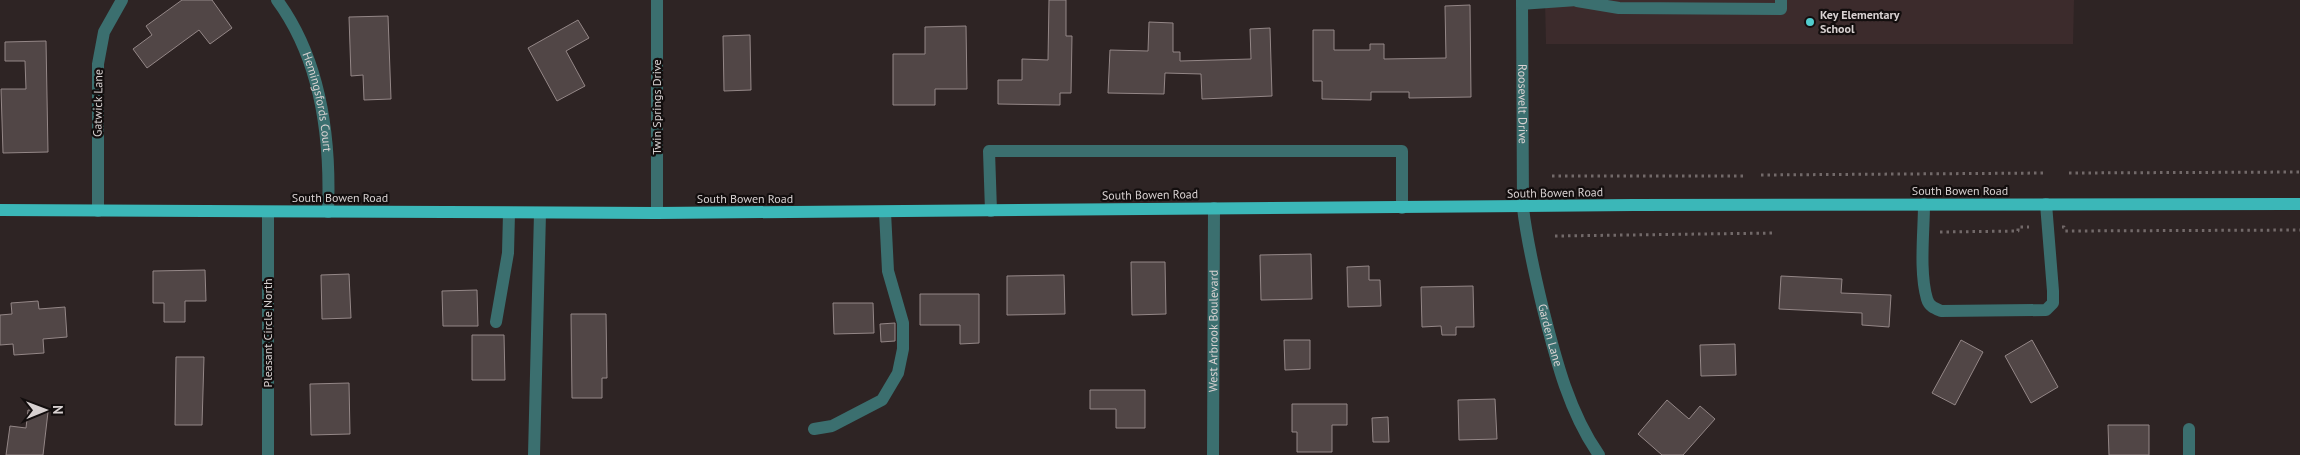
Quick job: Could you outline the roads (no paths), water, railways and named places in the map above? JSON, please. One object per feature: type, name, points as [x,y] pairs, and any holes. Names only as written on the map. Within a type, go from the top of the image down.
[{"type":"main road","name":"South Bowen Road","points":[[0,210],[656,213],[1214,208],[1523,208],[1633,205],[2300,204]]},
{"type":"street","name":"Gatwick Lane","points":[[98,210],[98,64],[104,32],[122,0]]},
{"type":"street","name":"Hemingsfords Court","points":[[277,0],[300,41],[324,113],[330,170],[328,212]]},
{"type":"street","name":"Twin Springs Drive","points":[[656,213],[657,0]]},
{"type":"street","points":[[1522,2],[1577,0],[1619,8],[1781,9],[1781,0]]},
{"type":"street","name":"Roosevelt Drive","points":[[1522,2],[1523,208]]},
{"type":"street","points":[[991,211],[989,151],[1402,151],[1402,208]]},
{"type":"street","points":[[1924,204],[1924,275],[1927,300],[1932,307],[1941,311],[2046,310],[2053,303],[2046,204]]},
{"type":"street","name":"West Arbrook Boulevard","points":[[1213,455],[1214,208]]},
{"type":"street","name":"Garden Lane","points":[[1523,208],[1526,236],[1534,272],[1561,373],[1574,411],[1599,455]]},
{"type":"street","name":"Pleasant Circle North","points":[[268,212],[268,455]]},
{"type":"street","points":[[814,428],[832,426],[882,400],[898,373],[903,349],[903,323],[888,272],[885,212]]},
{"type":"street","points":[[496,322],[508,253],[509,213]]},
{"type":"street","points":[[534,455],[540,213]]},
{"type":"street","points":[[2189,429],[2189,455]]},
{"type":"place","name":"Key Elementary School","points":[[1810,22]]}]
